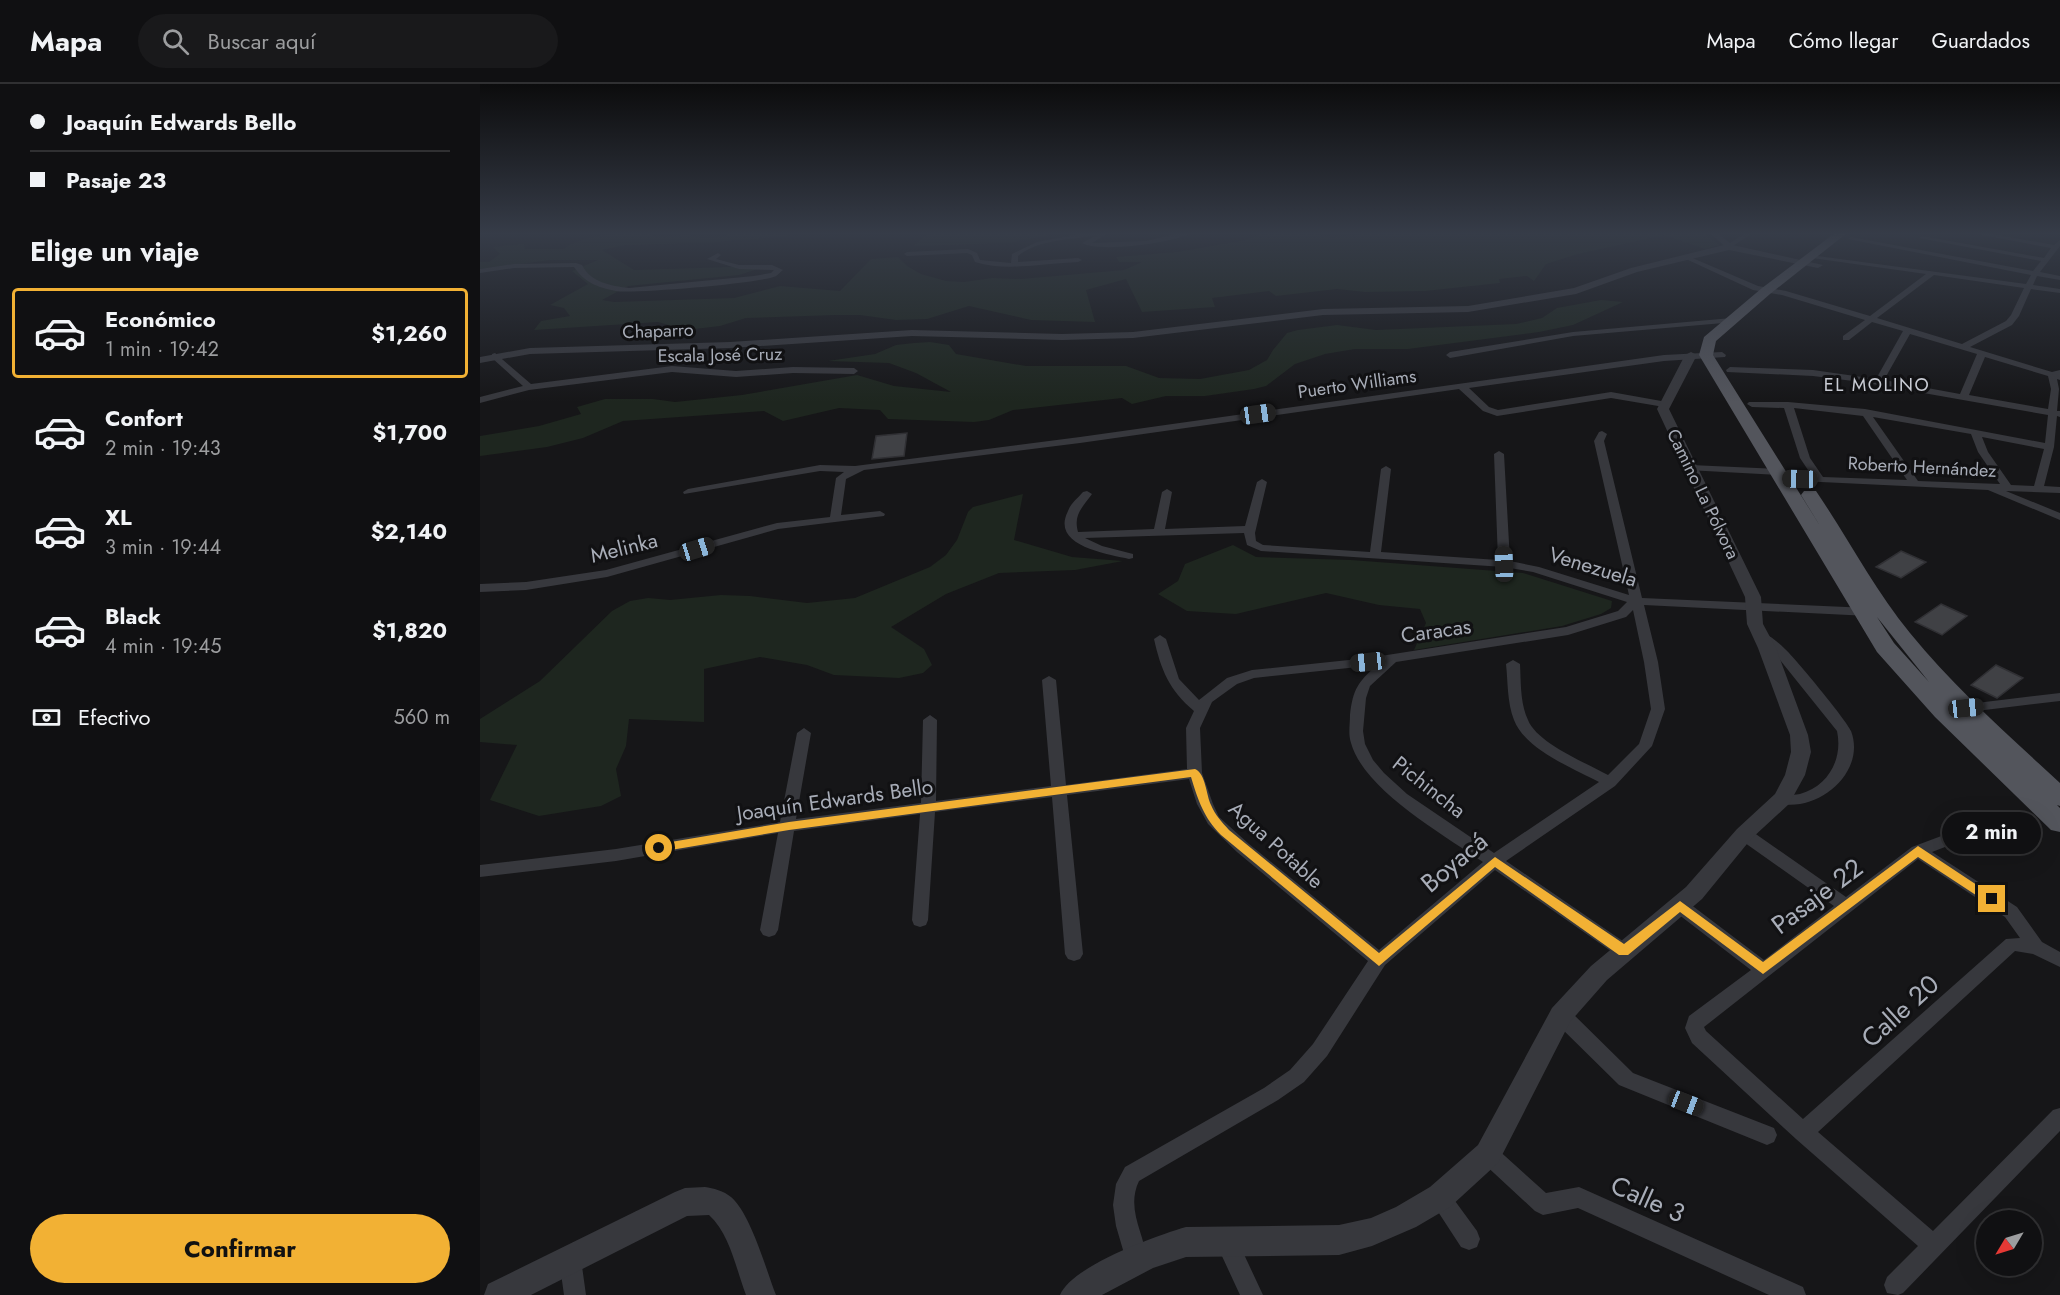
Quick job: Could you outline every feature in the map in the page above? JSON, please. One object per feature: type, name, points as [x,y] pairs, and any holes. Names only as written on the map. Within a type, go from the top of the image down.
[{"type":"main road","points":[[1777,290],[1732,320],[1709,340],[1706,355],[1734,404],[1794,474],[1884,613],[1923,662],[1966,708],[2060,797]]},
{"type":"main road","points":[[1706,355],[1725,343],[1774,292]]},
{"type":"main road","points":[[1706,355],[1730,370],[1778,444]]},
{"type":"main road","points":[[1794,474],[1862,612],[1900,665],[1943,712],[2060,823]]},
{"type":"street","name":"Chaparro","points":[[480,360],[530,351],[730,345],[912,333],[1062,337],[1133,335],[1323,312],[1468,309],[1580,290]]},
{"type":"street","points":[[1768,290],[2057,374],[2056,413],[2038,489]]},
{"type":"street","points":[[1846,338],[1910,290]]},
{"type":"street","points":[[1963,347],[2009,323],[2015,316],[2026,290]]},
{"type":"street","points":[[1450,355],[1573,334],[1732,320]]},
{"type":"street","points":[[1879,381],[1908,330]]},
{"type":"street","points":[[1964,396],[1982,353]]},
{"type":"street","name":"Puerto Williams","points":[[688,492],[820,468],[855,469],[1461,386],[1706,355]]},
{"type":"street","name":"Camino La Pólvora","points":[[1075,1295],[1136,1258],[1162,1248],[1186,1242],[1340,1240],[1372,1232],[1406,1217],[1440,1197],[1488,1154],[1561,1015],[1599,973],[1694,893],[1744,834],[1782,799],[1799,766],[1801,752],[1799,735],[1767,648],[1755,624],[1753,597],[1666,418],[1664,404],[1706,355]]},
{"type":"street","points":[[495,357],[529,387]]},
{"type":"street","name":"Escala José Cruz","points":[[480,400],[529,387],[672,369],[736,374],[794,370],[854,371]]},
{"type":"street","points":[[1730,370],[1813,373],[1879,381],[2056,413]]},
{"type":"street","points":[[1461,386],[1486,409],[1497,413],[1611,395],[1664,404]]},
{"type":"street","points":[[1752,404],[1865,412],[2049,447]]},
{"type":"street","points":[[1788,405],[1804,458],[1794,474]]},
{"type":"street","points":[[1865,412],[1914,483]]},
{"type":"street","points":[[1975,432],[1983,452],[2008,488]]},
{"type":"street","name":"Boyacá","points":[[1136,1258],[1123,1214],[1122,1198],[1124,1186],[1132,1174],[1297,1076],[1320,1050],[1379,960],[1495,861],[1610,782],[1645,746],[1658,709],[1651,662],[1635,602],[1599,441],[1602,434]]},
{"type":"street","points":[[1499,454],[1504,564]]},
{"type":"street","name":"Roberto Hernández","points":[[1691,468],[2060,490]]},
{"type":"street","points":[[835,520],[841,478],[855,469]]},
{"type":"street","points":[[1375,556],[1386,469]]},
{"type":"street","points":[[1074,535],[1250,529],[1262,482]]},
{"type":"street","points":[[1989,487],[2060,517]]},
{"type":"street","points":[[1159,531],[1167,492]]},
{"type":"street","points":[[1087,494],[1072,513],[1074,535],[1088,545],[1129,556]]},
{"type":"street","name":"Melinka","points":[[480,588],[526,586],[607,573],[777,526],[880,514]]},
{"type":"street","name":"Venezuela","points":[[1250,529],[1250,539],[1255,546],[1504,564],[1535,569],[1635,602],[1884,613]]},
{"type":"street","name":"Caracas","points":[[1203,705],[1232,681],[1252,674],[1390,659],[1568,631],[1622,614],[1635,602]]},
{"type":"street","points":[[1760,635],[1781,651],[1844,730],[1849,741],[1847,759],[1832,781],[1804,799],[1793,802],[1782,799]]},
{"type":"street","points":[[1160,639],[1169,675],[1175,688],[1203,705]]},
{"type":"street","name":"Pichincha","points":[[1390,659],[1370,677],[1359,698],[1357,737],[1367,762],[1379,777],[1402,798],[1624,951]]},
{"type":"street","points":[[1513,664],[1520,716],[1527,732],[1541,743],[1610,782]]},
{"type":"street","points":[[1049,680],[1074,954]]},
{"type":"street","points":[[1943,712],[2060,697]]},
{"type":"street","name":"Agua Potable","points":[[1203,705],[1193,728],[1195,773],[1213,820],[1379,960]]},
{"type":"street","points":[[920,920],[928,809],[930,720]]},
{"type":"street","points":[[769,930],[804,733]]},
{"type":"street","name":"Joaquín Edwards Bello","points":[[480,871],[616,855],[789,826],[1195,773]]},
{"type":"street","points":[[1744,834],[1846,907]]},
{"type":"street","name":"Pasaje 22","points":[[1803,1132],[1699,1037],[1694,1028],[1696,1022],[1918,851],[1952,838]]},
{"type":"street","points":[[1918,851],[2011,912],[2036,947],[2060,960]]},
{"type":"street","points":[[1680,906],[1763,969]]},
{"type":"street","name":"Calle 20","points":[[1803,1132],[2012,944],[2036,947]]},
{"type":"street","points":[[1561,1015],[1626,1079],[1767,1135]]},
{"type":"street","points":[[1895,1285],[2060,1117]]},
{"type":"street","points":[[1803,1132],[1934,1245]]},
{"type":"street","name":"Calle 3","points":[[1488,1154],[1543,1204],[1579,1197],[1795,1295]]},
{"type":"street","points":[[1440,1197],[1469,1239]]},
{"type":"street","points":[[500,1295],[685,1202],[704,1200],[720,1206],[730,1219],[760,1295]]},
{"type":"street","points":[[1226,1241],[1252,1295]]},
{"type":"street","points":[[570,1259],[575,1295]]},
{"type":"shaded area","points":[[578,290],[621,290],[602,300],[614,302],[734,298],[767,290],[1088,290],[1086,290],[1095,322],[1031,320],[969,306],[927,319],[896,320],[860,315],[836,315],[746,318],[720,326],[686,330],[658,322],[534,330],[541,321],[570,316],[564,308],[550,305]]},
{"type":"shaded area","points":[[1131,290],[1333,290],[1276,296],[1269,291],[1212,298],[1215,307],[1142,312]]},
{"type":"shaded area","points":[[1342,290],[1439,290],[1425,291],[1365,292]]},
{"type":"shaded area","points":[[1601,300],[1623,302],[1573,325],[1539,332],[1408,349],[1355,349],[1325,354],[1295,364],[1266,386],[1205,396],[1166,396],[1132,404],[1122,398],[1013,410],[989,420],[974,422],[888,419],[880,410],[839,408],[783,421],[764,411],[623,421],[583,438],[547,447],[480,456],[480,436],[539,426],[581,414],[577,407],[605,399],[653,399],[675,402],[742,395],[857,375],[894,386],[951,392],[916,373],[889,363],[828,361],[875,354],[896,345],[930,342],[949,345],[956,354],[1026,366],[1126,366],[1159,378],[1200,379],[1249,370],[1267,360],[1287,333],[1298,330],[1337,325],[1376,330],[1516,324],[1542,318],[1557,308]]},
{"type":"shaded area","points":[[1023,494],[1014,540],[1072,557],[1123,561],[1075,570],[999,573],[946,594],[891,627],[924,649],[932,665],[923,673],[899,678],[834,675],[807,665],[760,657],[704,669],[704,722],[629,719],[626,746],[616,769],[621,796],[601,806],[539,816],[490,800],[517,745],[480,742],[480,719],[540,681],[612,611],[630,601],[648,598],[670,600],[721,595],[807,603],[855,598],[930,567],[946,555],[957,540],[968,512],[973,507]]},
{"type":"shaded area","points":[[1233,545],[1256,557],[1351,560],[1523,573],[1612,601],[1611,608],[1601,614],[1562,626],[1414,650],[1426,623],[1420,609],[1379,605],[1326,593],[1236,614],[1187,611],[1158,594],[1178,581],[1185,564]]},
{"type":"building","points":[[907,433],[904,456],[872,459],[876,436]]},
{"type":"building","points":[[1901,551],[1926,562],[1901,578],[1876,567]]},
{"type":"building","points":[[1941,604],[1967,616],[1942,635],[1915,622]]},
{"type":"building","points":[[1996,665],[2023,678],[1997,698],[1971,685]]},
{"type":"district","name":"EL MOLINO","points":[[1877,385]]},
{"type":"route","points":[[659,848],[789,826],[1195,773],[1199,790],[1213,820],[1243,848],[1379,960],[1495,861],[1624,951],[1680,906],[1763,969],[1918,851],[1992,899]]}]
